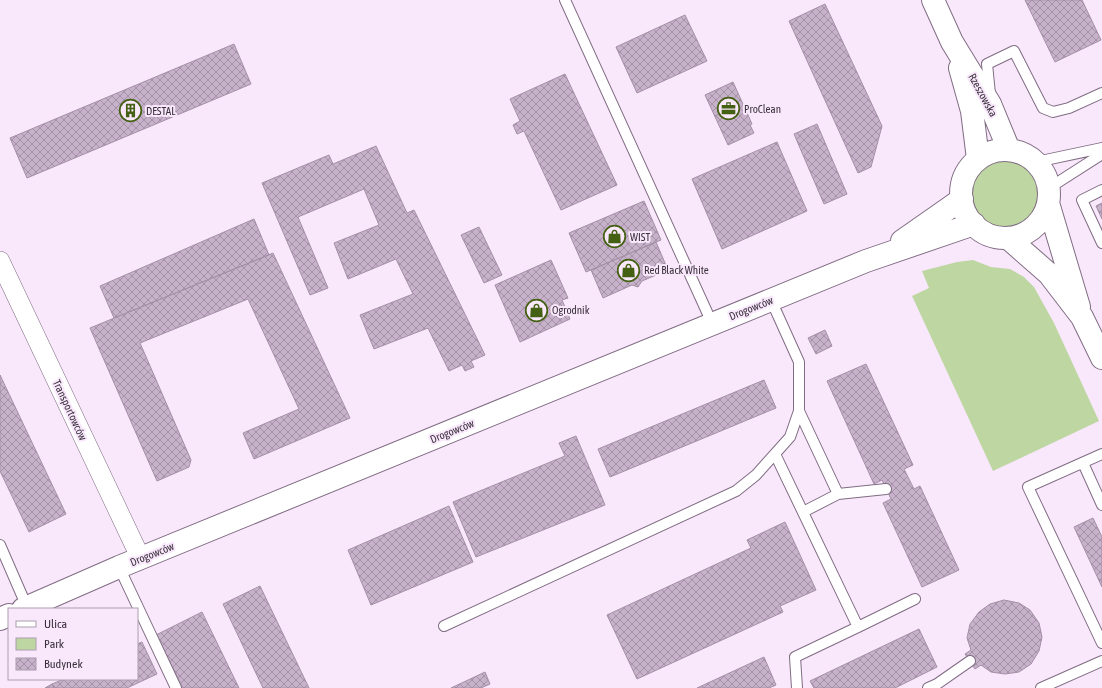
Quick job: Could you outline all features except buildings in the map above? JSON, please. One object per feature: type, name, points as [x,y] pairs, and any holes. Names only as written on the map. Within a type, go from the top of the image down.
[{"type":"street","name":"Rzeszowska","points":[[933,0],[952,42],[990,104],[1009,150]]},
{"type":"street","name":"Rzeszowska","points":[[952,42],[972,111],[978,159]]},
{"type":"street","points":[[1048,195],[1044,215],[1032,229],[1023,234],[1008,238],[990,234],[974,224],[964,210],[962,199],[963,183],[967,173],[978,159],[995,151],[1009,150],[1024,154],[1036,162],[1044,174],[1048,195],[1082,318]]},
{"type":"street","name":"Drogowców","points":[[881,255],[962,199]]},
{"type":"street","name":"Drogowców","points":[[25,608],[712,323],[881,255],[974,224]]},
{"type":"street","points":[[1008,238],[1049,274],[1082,318],[1102,358]]},
{"type":"street","name":"Transportowców","points":[[0,261],[141,559]]},
{"type":"lane","points":[[565,0],[712,323]]},
{"type":"lane","points":[[990,104],[987,64],[1014,51],[1043,108],[1053,112],[1072,112],[1102,93]]},
{"type":"lane","points":[[1036,162],[1102,148]]},
{"type":"lane","points":[[1048,195],[1102,154]]},
{"type":"lane","points":[[1102,190],[1082,200],[1102,243]]},
{"type":"lane","points":[[444,626],[736,491],[756,475],[790,437],[799,410],[799,362],[771,300]]},
{"type":"lane","points":[[799,410],[838,494]]},
{"type":"lane","points":[[775,454],[858,627]]},
{"type":"lane","points":[[1102,454],[1028,487],[1098,624],[1102,643]]},
{"type":"lane","points":[[1082,463],[1102,505]]},
{"type":"lane","points":[[803,512],[838,494],[886,490]]},
{"type":"lane","points":[[0,545],[19,608]]},
{"type":"lane","points":[[119,568],[176,688]]},
{"type":"lane","points":[[797,688],[795,657],[915,599]]},
{"type":"lane","points":[[928,688],[937,684],[970,661]]},
{"type":"lane","points":[[1041,688],[1102,661]]},
{"type":"green space","points":[[998,158],[1012,158],[1025,164],[1034,173],[1038,179],[1040,193],[1038,207],[1030,218],[1019,226],[1012,228],[998,228],[991,226],[980,218],[972,207],[970,200],[970,186],[972,179],[980,168],[991,160]]},
{"type":"green space","points":[[973,260],[991,267],[1010,269],[1024,277],[1034,287],[1054,323],[1099,421],[993,471],[912,296],[929,288],[922,271],[957,262]]},
{"type":"place","name":"ProClean","points":[[729,109]]},
{"type":"place","name":"DESTAL","points":[[130,111]]},
{"type":"place","name":"WIST","points":[[615,237]]},
{"type":"place","name":"Red Black White","points":[[629,270]]},
{"type":"place","name":"Ogrodnik","points":[[536,310]]}]
